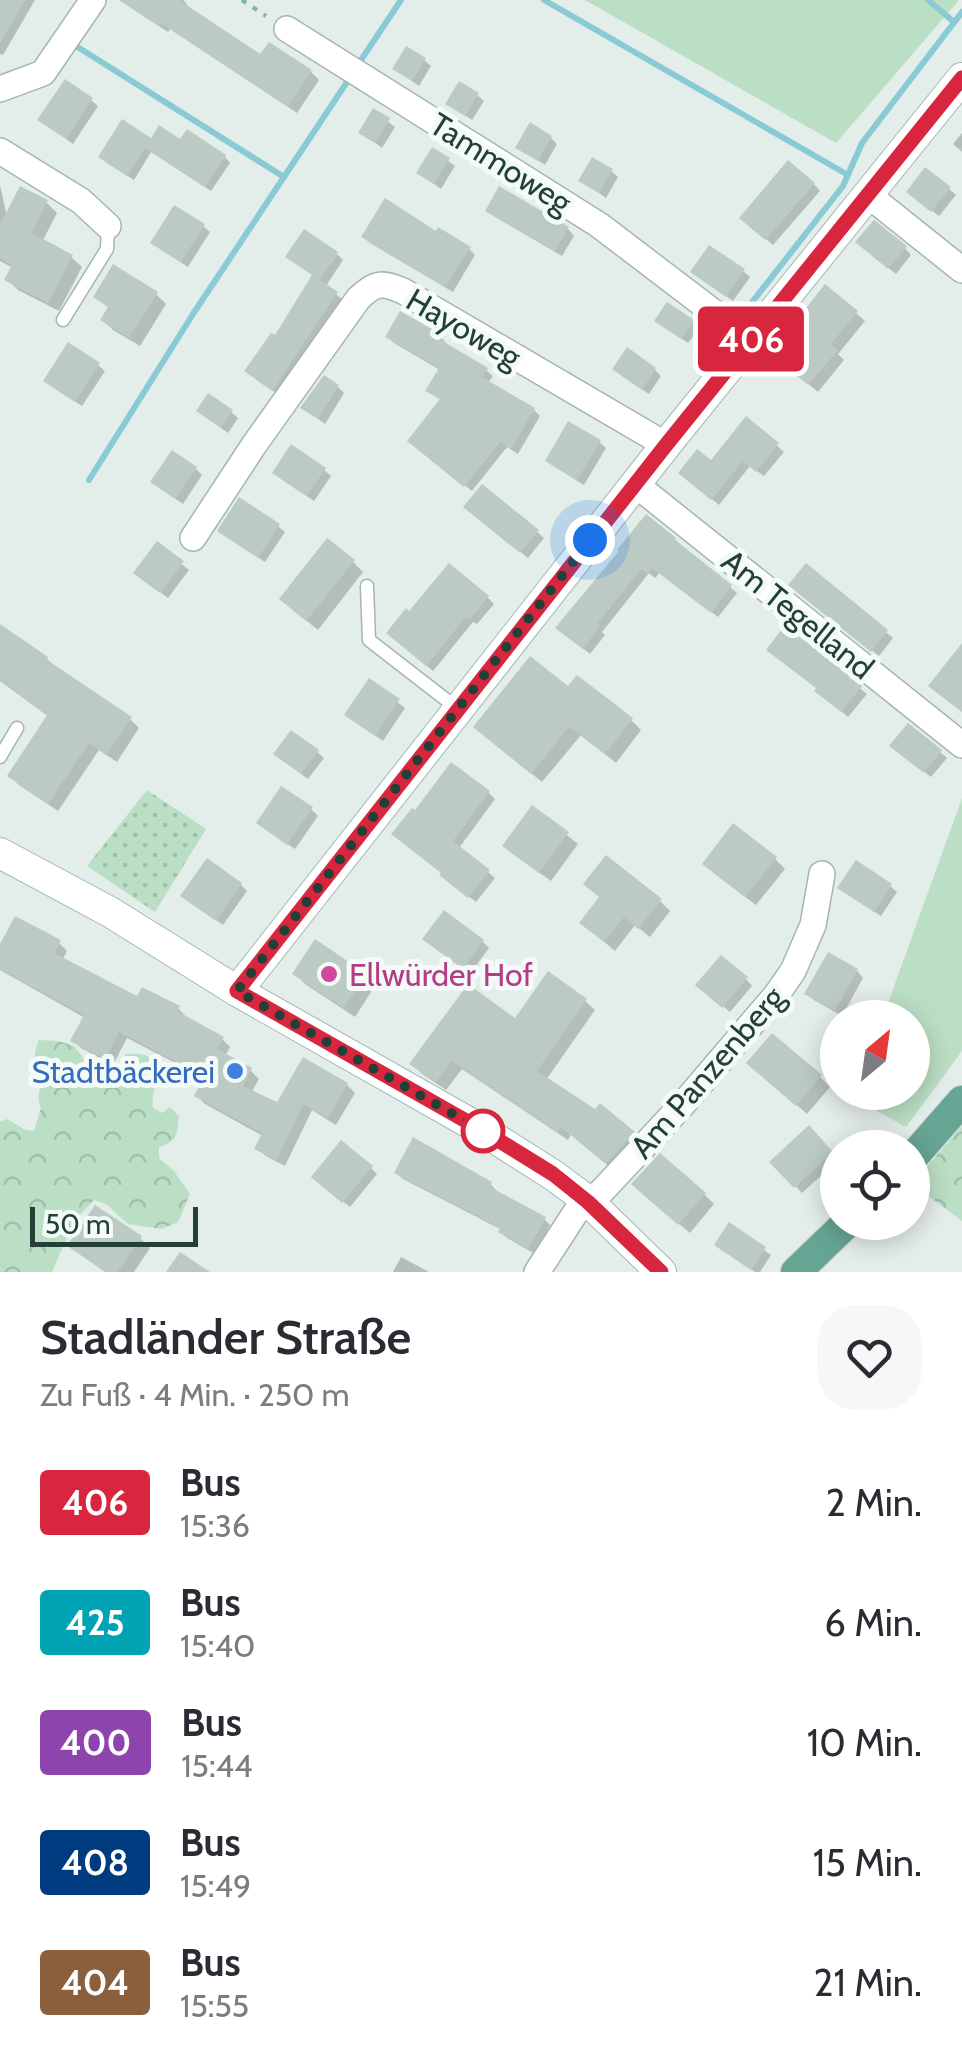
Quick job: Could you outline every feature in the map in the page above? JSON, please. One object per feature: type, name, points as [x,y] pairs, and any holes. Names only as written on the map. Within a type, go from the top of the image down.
[{"type":"main road","points":[[930,1137],[962,1101]]},
{"type":"main road","points":[[796,1272],[829,1240]]},
{"type":"street","points":[[0,89],[44,74],[93,0]]},
{"type":"street","name":"Tammoweg","points":[[287,30],[599,225],[750,340]]},
{"type":"street","points":[[237,991],[635,484],[962,78]]},
{"type":"street","points":[[0,150],[81,200],[108,226]]},
{"type":"street","points":[[866,194],[962,270]]},
{"type":"street","name":"Hayoweg","points":[[193,538],[358,299],[377,284],[404,291],[666,445]]},
{"type":"street","name":"Am Tegelland","points":[[635,484],[962,745]]},
{"type":"street","points":[[2,857],[110,912],[237,991],[553,1174],[588,1202],[651,1266]]},
{"type":"street","name":"Am Panzenberg","points":[[536,1272],[576,1212],[602,1191],[684,1103],[777,994],[793,971],[813,925],[822,874]]},
{"type":"lane","points":[[62,320],[107,249],[108,226]]},
{"type":"lane","points":[[367,586],[369,640],[458,709]]},
{"type":"lane","points":[[0,757],[17,728]]},
{"type":"path","points":[[242,0],[287,30]]},
{"type":"green space","points":[[585,0],[959,0],[836,143]]},
{"type":"green space","points":[[147,790],[206,829],[155,912],[87,866]]},
{"type":"green space","points":[[962,798],[962,1051],[930,1094],[930,1000],[889,1000]]},
{"type":"green space","points":[[39,1040],[74,1046],[85,1060],[109,1070],[121,1065],[125,1054],[150,1057],[157,1070],[153,1108],[162,1113],[170,1107],[179,1116],[175,1136],[159,1147],[159,1158],[190,1194],[178,1222],[162,1229],[128,1224],[106,1204],[94,1200],[74,1221],[52,1272],[0,1272],[0,1122],[7,1119],[34,1131],[41,1108],[39,1092],[47,1077],[35,1060]]},
{"type":"green space","points":[[876,1110],[919,1110],[906,1127]]},
{"type":"green space","points":[[962,1126],[962,1221],[930,1197],[930,1163]]},
{"type":"building","points":[[0,0],[25,0],[0,43]]},
{"type":"building","points":[[119,0],[179,0],[260,54],[269,42],[312,70],[288,107],[161,23],[159,26]]},
{"type":"building","points":[[406,46],[426,58],[412,81],[392,69]]},
{"type":"building","points":[[65,79],[93,98],[66,139],[37,120]]},
{"type":"building","points":[[459,81],[479,93],[465,116],[445,104]]},
{"type":"building","points":[[373,108],[390,118],[375,143],[358,133]]},
{"type":"building","points":[[122,119],[151,138],[159,125],[180,139],[187,129],[226,155],[205,187],[145,148],[127,176],[98,157]]},
{"type":"building","points":[[530,122],[552,136],[538,161],[515,148]]},
{"type":"building","points":[[432,147],[450,158],[434,184],[416,173]]},
{"type":"building","points":[[592,157],[613,169],[599,193],[578,181]]},
{"type":"building","points":[[788,160],[815,183],[765,240],[739,218]]},
{"type":"building","points":[[925,167],[951,187],[931,212],[906,192]]},
{"type":"building","points":[[20,186],[48,200],[32,233],[73,255],[48,303],[4,280],[12,265],[0,258],[0,225]]},
{"type":"building","points":[[499,186],[569,227],[555,251],[485,211]]},
{"type":"building","points":[[385,198],[436,231],[438,227],[471,247],[445,287],[361,237]]},
{"type":"building","points":[[174,205],[205,224],[181,262],[150,243]]},
{"type":"building","points":[[874,220],[907,246],[888,269],[855,242]]},
{"type":"building","points":[[304,229],[338,252],[320,280],[338,292],[272,391],[244,371],[271,333],[275,335],[312,275],[285,257]]},
{"type":"building","points":[[709,245],[745,269],[726,297],[690,272]]},
{"type":"building","points":[[113,264],[158,292],[129,338],[100,320],[108,307],[93,297]]},
{"type":"building","points":[[825,284],[858,311],[831,344],[838,350],[808,385],[770,354]]},
{"type":"building","points":[[667,302],[694,320],[681,339],[654,321]]},
{"type":"building","points":[[400,311],[488,368],[482,377],[535,408],[511,449],[500,442],[464,487],[407,441],[440,399],[425,391],[439,368],[385,337]]},
{"type":"building","points":[[68,342],[100,363],[75,402],[43,381]]},
{"type":"building","points":[[627,347],[656,368],[642,390],[612,369]]},
{"type":"building","points":[[324,375],[339,385],[318,419],[300,408]]},
{"type":"building","points":[[208,393],[233,410],[221,428],[196,411]]},
{"type":"building","points":[[746,416],[779,443],[756,472],[743,461],[711,500],[678,473],[697,449],[711,460]]},
{"type":"building","points":[[568,421],[601,440],[577,480],[545,461]]},
{"type":"building","points":[[291,444],[326,468],[307,496],[272,473]]},
{"type":"building","points":[[172,450],[197,467],[175,499],[150,482]]},
{"type":"building","points":[[482,484],[539,530],[520,553],[463,507]]},
{"type":"building","points":[[239,497],[280,524],[258,558],[217,531]]},
{"type":"building","points":[[646,514],[732,585],[711,613],[652,568],[647,574],[641,569],[597,624],[600,626],[583,649],[555,628]]},
{"type":"building","points":[[327,538],[355,560],[306,621],[279,599]]},
{"type":"building","points":[[157,541],[184,561],[160,593],[133,573]]},
{"type":"building","points":[[449,563],[489,596],[469,620],[466,617],[426,666],[386,633]]},
{"type":"building","points":[[806,563],[888,630],[871,652],[788,585]]},
{"type":"building","points":[[0,624],[132,717],[106,755],[89,743],[48,804],[7,776],[47,715],[0,680]]},
{"type":"building","points":[[785,625],[862,686],[841,712],[766,650]]},
{"type":"building","points":[[962,643],[962,712],[928,686]]},
{"type":"building","points":[[530,656],[568,686],[577,675],[633,718],[605,754],[569,727],[531,774],[473,727]]},
{"type":"building","points":[[369,678],[400,699],[375,736],[344,715]]},
{"type":"building","points":[[908,723],[942,750],[924,773],[889,746]]},
{"type":"building","points":[[291,730],[319,750],[301,774],[273,754]]},
{"type":"building","points":[[451,762],[490,791],[453,841],[490,870],[468,898],[391,834],[412,808],[415,810]]},
{"type":"building","points":[[281,786],[313,807],[287,845],[256,823]]},
{"type":"building","points":[[532,805],[569,832],[539,873],[502,846]]},
{"type":"building","points":[[733,823],[777,857],[745,897],[702,864]]},
{"type":"building","points":[[606,855],[662,899],[638,929],[624,917],[604,942],[579,923],[599,897],[583,884]]},
{"type":"building","points":[[207,858],[242,883],[216,921],[180,896]]},
{"type":"building","points":[[856,860],[892,884],[874,912],[837,888]]},
{"type":"building","points":[[444,910],[484,940],[463,969],[422,939]]},
{"type":"building","points":[[15,916],[61,940],[54,953],[137,996],[142,987],[180,1006],[177,1011],[224,1037],[217,1049],[252,1068],[243,1086],[277,1102],[303,1057],[348,1083],[328,1118],[303,1104],[277,1160],[254,1149],[262,1133],[194,1096],[205,1076],[119,1032],[105,1059],[70,1041],[84,1015],[0,969],[0,944]]},
{"type":"building","name":"Ellwürder Hof","points":[[315,939],[367,974],[344,1008],[292,974]]},
{"type":"building","points":[[828,952],[858,969],[841,1000],[820,1003],[804,994]]},
{"type":"building","points":[[721,955],[748,977],[722,1008],[695,985]]},
{"type":"building","points":[[548,971],[587,999],[537,1071],[595,1109],[600,1103],[635,1132],[606,1163],[561,1127],[558,1132],[452,1061],[436,1082],[409,1064],[468,984],[515,1018]]},
{"type":"building","points":[[772,1033],[820,1077],[796,1106],[746,1063]]},
{"type":"building","points":[[809,1125],[820,1137],[820,1164],[794,1188],[769,1162]]},
{"type":"building","points":[[413,1137],[492,1182],[490,1187],[546,1217],[528,1249],[498,1232],[500,1228],[394,1173]]},
{"type":"building","points":[[341,1140],[373,1166],[342,1203],[311,1177]]},
{"type":"building","points":[[660,1153],[706,1193],[678,1225],[631,1184]]},
{"type":"building","points":[[95,1205],[142,1236],[117,1272],[106,1272],[67,1246]]},
{"type":"building","points":[[729,1222],[766,1247],[751,1270],[714,1245]]},
{"type":"building","points":[[180,1252],[210,1272],[166,1272]]},
{"type":"waterway","points":[[361,60],[401,0]]},
{"type":"waterway","points":[[544,0],[848,175]]},
{"type":"waterway","points":[[928,0],[954,22]]},
{"type":"waterway","points":[[746,310],[843,186],[862,143],[962,12]]},
{"type":"waterway","points":[[76,46],[284,177]]},
{"type":"waterway","points":[[89,480],[193,314],[347,82]]},
{"type":"bus line","name":"406","points":[[661,1272],[553,1174],[237,991],[666,445],[962,78]]},
{"type":"place","name":"Ellwürder Hof","points":[[329,974]]},
{"type":"place","name":"Stadtbäckerei","points":[[235,1071]]},
{"type":"route","points":[[483,1131],[237,991],[590,540]]}]
